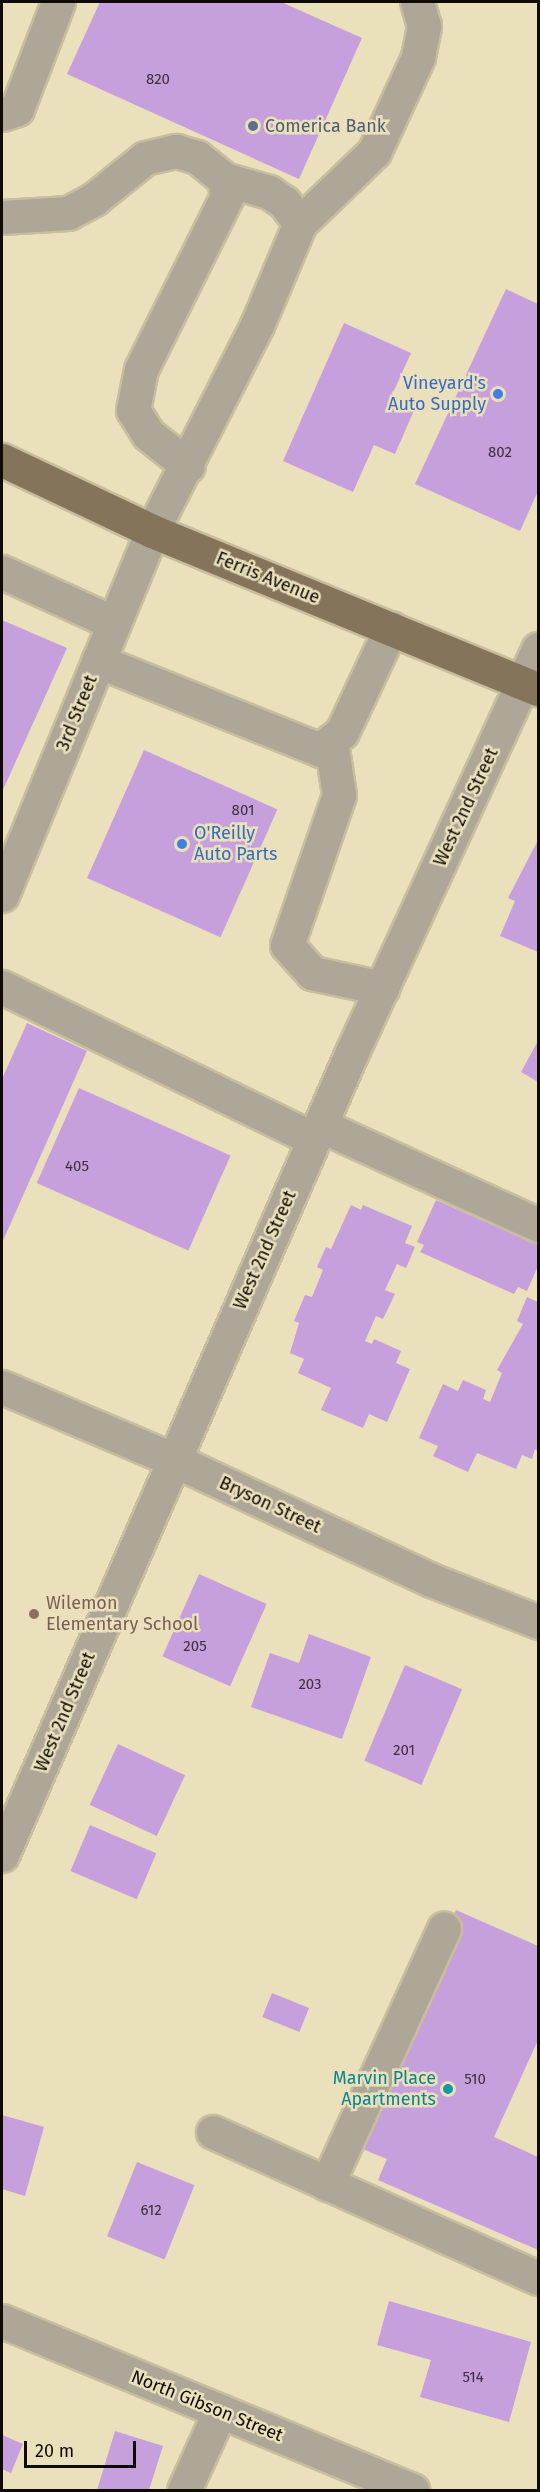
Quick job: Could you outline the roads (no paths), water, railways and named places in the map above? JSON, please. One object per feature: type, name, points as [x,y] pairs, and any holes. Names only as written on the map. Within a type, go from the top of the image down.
[{"type":"main road","name":"Ferris Avenue","points":[[2,460],[152,531],[531,686]]},
{"type":"street","points":[[2,114],[17,109],[58,2]]},
{"type":"street","points":[[2,217],[68,213],[94,199],[145,158],[176,151],[196,157],[224,179],[269,192],[284,202],[300,223],[374,152],[418,57],[424,26],[417,2]]},
{"type":"street","points":[[189,466],[148,434],[134,410],[141,369],[227,196],[224,179]]},
{"type":"street","name":"3rd Street","points":[[2,895],[152,531],[189,466],[257,325],[300,223]]},
{"type":"street","points":[[2,572],[114,623]]},
{"type":"street","points":[[98,661],[320,750],[342,732],[391,628]]},
{"type":"street","name":"West 2nd Street","points":[[2,1855],[148,1517],[176,1461],[317,1132],[382,988],[531,686],[538,649]]},
{"type":"street","points":[[331,741],[339,795],[288,945],[312,973],[382,988]]},
{"type":"street","points":[[2,987],[317,1132],[538,1225]]},
{"type":"street","name":"Bryson Street","points":[[2,1387],[176,1461],[431,1580],[538,1618]]},
{"type":"street","points":[[327,2184],[444,1928]]},
{"type":"street","points":[[213,2132],[538,2278]]},
{"type":"street","name":"North Gibson Street","points":[[2,2321],[412,2490]]},
{"type":"street","points":[[184,2490],[220,2411]]},
{"type":"place","name":"Comerica Bank","points":[[253,126]]},
{"type":"place","name":"Vineyard's Auto Supply","points":[[498,394]]},
{"type":"place","name":"O'Reilly Auto Parts","points":[[182,844]]},
{"type":"place","name":"Wilemon Elementary School","points":[[34,1614]]},
{"type":"place","name":"Marvin Place Apartments","points":[[448,2089]]}]
